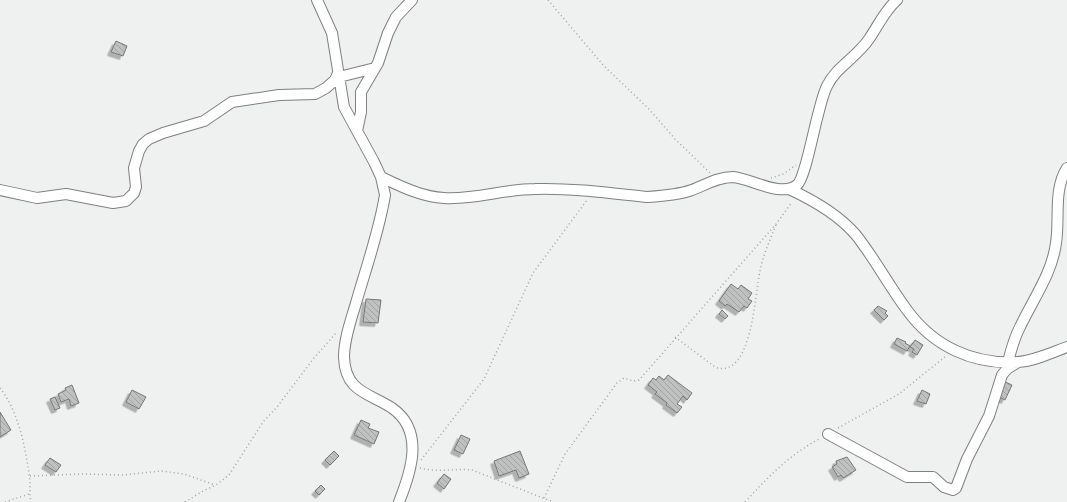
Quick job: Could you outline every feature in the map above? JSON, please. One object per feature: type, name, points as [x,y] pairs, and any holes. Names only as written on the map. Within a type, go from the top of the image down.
[{"type":"street","points":[[317,0],[332,33],[339,75],[341,100],[349,119],[357,131],[381,177],[385,195],[350,326],[344,357],[350,380],[356,388],[393,409],[404,420],[413,439],[413,452],[409,478],[399,502]]},
{"type":"street","points":[[357,131],[361,112],[360,97],[375,68],[396,17],[412,0]]},
{"type":"street","points":[[793,191],[804,175],[807,155],[826,87],[838,70],[863,48],[889,8],[898,0]]},
{"type":"street","points":[[0,190],[37,198],[66,194],[104,202],[119,203],[126,201],[134,193],[136,187],[134,168],[139,151],[143,144],[149,139],[163,133],[204,121],[232,102],[279,95],[315,94],[326,88],[339,75],[375,68]]},
{"type":"street","points":[[828,434],[900,474],[913,478],[933,477],[944,487],[953,490],[956,488],[967,459],[989,416],[1002,375],[1013,362],[1016,336],[1046,278],[1054,257],[1057,241],[1060,186],[1067,168]]},
{"type":"street","points":[[381,177],[405,188],[436,197],[454,198],[533,189],[594,191],[647,197],[691,190],[716,180],[734,177],[756,184],[793,191],[823,207],[847,226],[873,259],[908,312],[925,330],[952,350],[975,358],[1013,362],[1031,360],[1067,348]]},
{"type":"street","points":[[385,195],[405,188]]},
{"type":"path","points":[[548,0],[604,66],[649,109],[716,180]]},
{"type":"path","points":[[756,184],[783,174],[807,155]]},
{"type":"path","points":[[420,462],[484,379],[533,273],[594,191]]},
{"type":"path","points":[[675,338],[715,366],[722,369],[733,366],[740,359],[746,346],[760,271],[777,223],[793,191]]},
{"type":"path","points":[[544,498],[565,454],[617,383],[624,378],[632,381],[638,380],[777,223]]},
{"type":"path","points":[[185,502],[216,485],[229,474],[263,422],[277,407],[291,386],[318,352],[334,334],[350,326]]},
{"type":"path","points":[[745,502],[773,471],[801,449],[899,394],[952,350]]},
{"type":"path","points":[[0,388],[8,399],[23,440],[30,476],[29,494],[31,502]]},
{"type":"path","points":[[409,478],[417,467],[437,471],[468,470],[553,502]]},
{"type":"path","points":[[30,476],[82,474],[123,475],[161,471],[184,474],[216,485]]},
{"type":"path","points":[[5,502],[29,494]]},
{"type":"building","points":[[116,41],[127,46],[123,56],[111,52]]},
{"type":"building","points":[[731,284],[738,289],[741,285],[752,293],[748,299],[752,301],[747,308],[744,306],[739,312],[727,304],[725,306],[719,301]]},
{"type":"building","points":[[366,299],[381,300],[378,323],[363,322]]},
{"type":"building","points":[[878,306],[887,311],[885,313],[888,316],[884,320],[874,310]]},
{"type":"building","points":[[722,310],[728,316],[725,319],[719,314]]},
{"type":"building","points":[[897,338],[906,342],[905,343],[910,346],[907,351],[894,344]]},
{"type":"building","points":[[915,340],[923,345],[917,355],[912,352],[914,349],[910,347]]},
{"type":"building","points":[[668,375],[692,393],[687,400],[683,396],[677,404],[682,407],[677,413],[666,405],[667,403],[655,394],[657,392],[648,385],[653,378],[656,380],[659,376],[664,380]]},
{"type":"building","points":[[1003,381],[1012,385],[1005,400],[997,396]]},
{"type":"building","points":[[72,385],[79,403],[71,406],[69,399],[61,402],[58,394],[66,390],[65,388]]},
{"type":"building","points":[[132,390],[146,397],[139,409],[126,402]]},
{"type":"building","points":[[922,390],[930,394],[926,404],[917,401]]},
{"type":"building","points":[[55,397],[60,408],[55,410],[50,399]]},
{"type":"building","points":[[0,412],[11,430],[0,437]]},
{"type":"building","points":[[361,420],[370,424],[368,428],[379,432],[374,444],[354,435]]},
{"type":"building","points":[[461,435],[470,439],[463,454],[454,450]]},
{"type":"building","points":[[334,451],[339,456],[330,465],[325,460]]},
{"type":"building","points":[[520,451],[529,474],[519,478],[516,470],[499,476],[494,461]]},
{"type":"building","points":[[847,457],[856,470],[843,478],[841,475],[838,477],[832,467],[837,464],[836,461]]},
{"type":"building","points":[[50,458],[61,465],[56,472],[45,465]]},
{"type":"building","points":[[444,474],[451,479],[444,489],[437,483]]},
{"type":"building","points":[[321,485],[325,489],[319,495],[315,491]]}]
